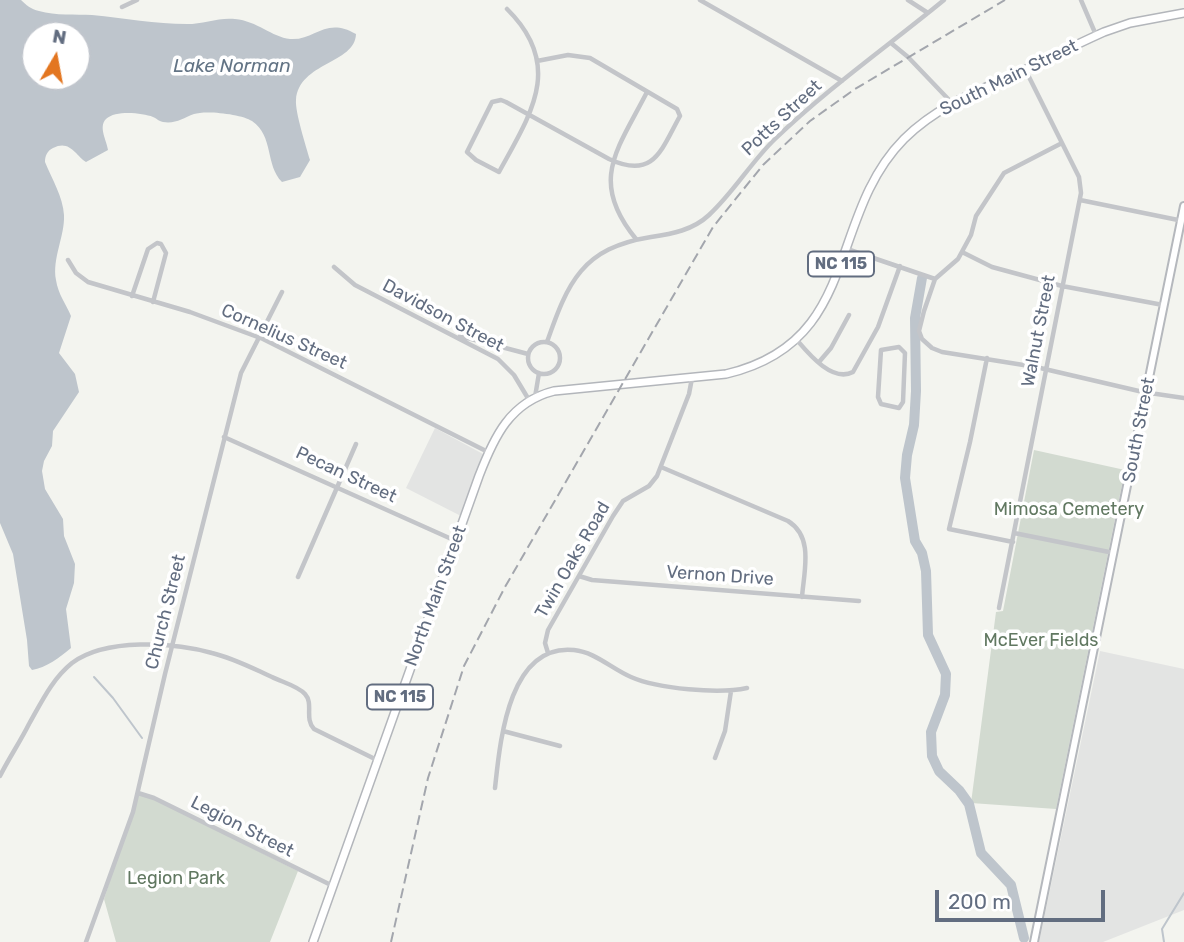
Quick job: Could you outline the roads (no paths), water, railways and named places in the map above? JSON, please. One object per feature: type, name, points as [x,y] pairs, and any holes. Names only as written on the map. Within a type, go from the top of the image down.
[{"type":"main road","name":"South Main Street","points":[[532,399],[554,391],[591,386],[726,374],[770,357],[796,339],[821,309],[873,183],[889,158],[913,131],[952,103],[1097,35],[1130,23],[1184,13]]},
{"type":"main road","name":"North Main Street","points":[[313,942],[488,452],[502,425],[532,399]]},
{"type":"street","points":[[122,7],[137,0]]},
{"type":"street","points":[[700,0],[842,81]]},
{"type":"street","points":[[908,0],[928,13]]},
{"type":"street","name":"Potts Street","points":[[547,342],[562,299],[576,276],[596,255],[613,245],[694,227],[710,214],[771,143],[842,81],[944,0]]},
{"type":"street","points":[[1081,0],[1097,35]]},
{"type":"street","points":[[507,9],[527,34],[537,61],[538,90],[530,115],[499,173],[467,152],[492,102],[501,100],[530,115],[613,161],[638,167],[647,166],[658,156],[680,116],[677,109],[585,57],[568,55],[537,61]]},
{"type":"street","points":[[891,43],[952,103]]},
{"type":"street","name":"Walnut Street","points":[[999,608],[1080,200],[1079,177],[1025,69]]},
{"type":"street","points":[[636,239],[622,224],[613,202],[610,182],[613,161],[648,92]]},
{"type":"street","points":[[1062,144],[1004,173],[979,211],[962,252],[935,279],[921,321],[919,331],[922,339],[932,348],[943,352],[1045,369],[1184,398]]},
{"type":"street","points":[[1080,200],[1182,221]]},
{"type":"street","name":"South Street","points":[[1034,942],[1184,206]]},
{"type":"street","points":[[132,296],[148,249],[157,243],[161,244],[166,253],[153,302]]},
{"type":"street","points":[[847,249],[935,279]]},
{"type":"street","points":[[962,252],[992,267],[1062,286],[1163,305]]},
{"type":"street","name":"Cornelius Street","points":[[68,260],[76,273],[88,282],[190,312],[259,338],[488,452]]},
{"type":"street","points":[[796,339],[832,372],[847,375],[853,372],[881,321],[900,266]]},
{"type":"street","name":"Davidson Street","points":[[334,267],[355,285],[485,351],[506,365],[532,399]]},
{"type":"street","name":"Church Street","points":[[87,940],[115,868],[138,793],[241,373],[282,292]]},
{"type":"street","points":[[819,362],[831,348],[849,316]]},
{"type":"street","points":[[449,333],[528,354]]},
{"type":"street","points":[[547,342],[557,349],[559,362],[551,372],[539,373],[529,363],[528,354],[535,344],[547,342]]},
{"type":"street","points":[[869,344],[881,350],[900,347],[905,353],[903,402],[899,408],[881,404],[878,397],[881,350]]},
{"type":"street","points":[[987,359],[971,442],[949,529],[1013,542]]},
{"type":"street","points":[[532,399],[539,373]]},
{"type":"street","name":"Twin Oaks Road","points":[[548,653],[545,643],[548,630],[620,505],[652,484],[662,467],[690,394],[692,378]]},
{"type":"street","name":"Pecan Street","points":[[224,436],[456,541]]},
{"type":"street","points":[[298,577],[356,444]]},
{"type":"street","points":[[662,467],[788,521],[798,528],[805,544],[802,597]]},
{"type":"street","points":[[1014,533],[1114,553]]},
{"type":"street","name":"Vernon Drive","points":[[579,576],[592,580],[859,601]]},
{"type":"street","points":[[0,776],[54,681],[86,654],[105,648],[134,645],[215,653],[302,691],[309,701],[309,721],[314,729],[377,761]]},
{"type":"street","points":[[495,788],[503,731],[511,702],[520,681],[536,660],[548,653],[574,650],[593,656],[644,682],[731,691],[747,688]]},
{"type":"street","points":[[715,758],[727,724],[731,691]]},
{"type":"street","points":[[503,731],[561,746]]},
{"type":"street","name":"Legion Street","points":[[138,793],[332,887]]},
{"type":"street","points":[[87,940],[93,942]]},
{"type":"water","name":"Lake Norman","points":[[0,0],[21,0],[34,9],[52,14],[193,24],[223,19],[243,20],[290,39],[299,39],[336,27],[356,34],[347,52],[316,70],[299,87],[296,105],[310,160],[300,177],[282,182],[273,167],[267,142],[259,127],[240,116],[223,113],[199,113],[168,122],[142,114],[116,114],[106,119],[103,126],[108,150],[86,162],[68,147],[59,146],[48,152],[45,162],[64,215],[56,280],[71,316],[59,353],[75,374],[79,392],[53,431],[52,446],[42,471],[45,489],[63,519],[64,536],[75,564],[74,583],[66,609],[71,648],[53,662],[32,670],[29,666],[13,554],[0,523]]},
{"type":"waterway","points":[[922,278],[915,318],[914,425],[905,478],[915,541],[922,553],[926,571],[928,635],[946,674],[945,695],[931,732],[932,756],[939,771],[969,804],[981,853],[1011,885],[1024,938]]},
{"type":"waterway","points":[[94,677],[142,738]]},
{"type":"waterway","points":[[1164,942],[1162,929],[1184,893]]},
{"type":"railway","points":[[391,942],[428,778],[464,666],[505,587],[713,227],[763,165],[810,121],[855,89],[1005,0]]},
{"type":"park label","name":"Mimosa Cemetery","points":[[1069,510]]},
{"type":"park label","name":"McEver Fields","points":[[1041,641]]},
{"type":"park label","name":"Legion Park","points":[[176,879]]}]
